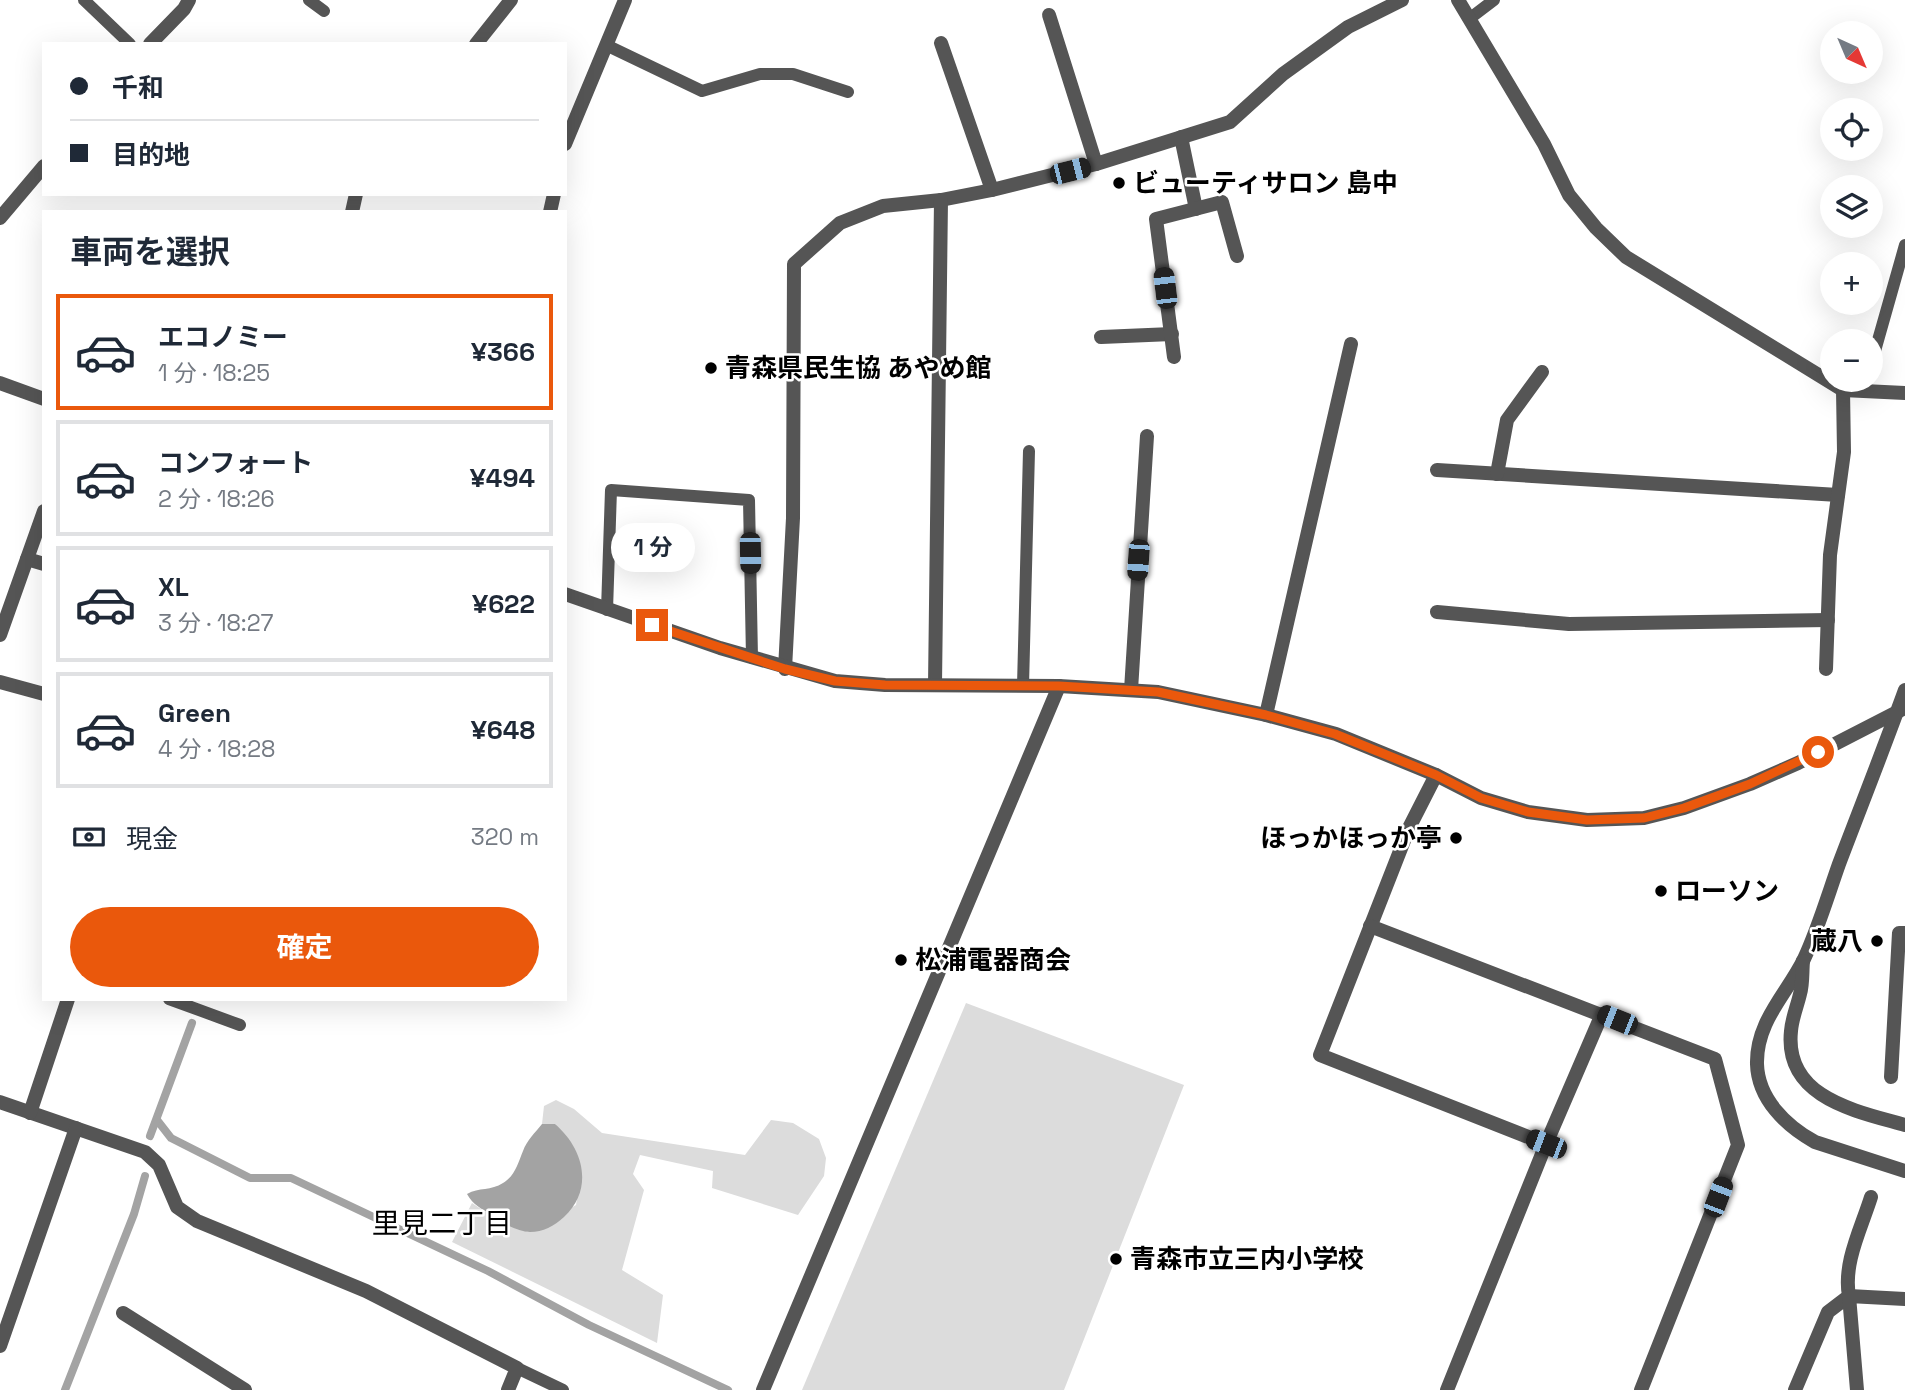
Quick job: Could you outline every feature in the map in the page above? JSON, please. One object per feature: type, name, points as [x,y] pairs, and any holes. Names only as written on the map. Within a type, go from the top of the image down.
[{"type":"street","points":[[152,42],[184,9],[189,0]]},
{"type":"street","points":[[478,42],[511,0]]},
{"type":"street","points":[[567,138],[625,0]]},
{"type":"street","points":[[785,669],[793,518],[794,264],[840,223],[883,206],[941,200],[992,190],[1096,164],[1230,122],[1283,74],[1348,27],[1402,0]]},
{"type":"street","points":[[1458,0],[1544,144],[1569,195],[1596,228],[1626,257],[1820,376]]},
{"type":"street","points":[[1049,15],[1096,164]]},
{"type":"street","points":[[941,43],[992,190]]},
{"type":"street","points":[[1181,137],[1196,209]]},
{"type":"street","points":[[0,218],[42,168]]},
{"type":"street","points":[[934,685],[941,200]]},
{"type":"street","points":[[1174,357],[1156,219],[1222,202],[1237,257]]},
{"type":"street","points":[[1101,337],[1172,334]]},
{"type":"street","points":[[1266,715],[1351,344]]},
{"type":"street","points":[[1497,474],[1507,420],[1542,372]]},
{"type":"street","points":[[0,383],[42,398]]},
{"type":"street","points":[[1883,389],[1905,393]]},
{"type":"street","points":[[1826,669],[1830,555],[1844,452],[1843,392]]},
{"type":"street","points":[[1131,690],[1147,436]]},
{"type":"street","points":[[1437,470],[1838,495]]},
{"type":"street","points":[[0,635],[42,517]]},
{"type":"street","points":[[27,559],[42,563]]},
{"type":"street","points":[[567,595],[785,669],[835,681],[885,685],[1059,686],[1158,692],[1266,715],[1335,734],[1436,775],[1481,798],[1528,812],[1587,820],[1644,818],[1684,808],[1798,763],[1901,709]]},
{"type":"street","points":[[1437,612],[1569,624],[1828,620]]},
{"type":"street","points":[[0,682],[42,693]]},
{"type":"street","points":[[763,1390],[1059,686]]},
{"type":"street","points":[[1905,690],[1901,709],[1803,960],[1776,1001],[1761,1037],[1757,1066],[1765,1094],[1783,1119],[1815,1142],[1905,1171]]},
{"type":"street","points":[[1436,775],[1409,828],[1320,1055],[1546,1144]]},
{"type":"street","points":[[1370,926],[1715,1059],[1738,1145],[1641,1390]]},
{"type":"street","points":[[1891,1077],[1899,933],[1905,933]]},
{"type":"street","points":[[1803,960],[1801,993],[1790,1033],[1791,1052],[1796,1067],[1818,1094],[1832,1102],[1905,1125]]},
{"type":"street","points":[[30,1113],[67,1001]]},
{"type":"street","points":[[1447,1390],[1546,1144],[1602,1014]]},
{"type":"street","points":[[0,1102],[145,1152],[159,1165],[177,1207],[197,1221],[366,1291],[517,1368],[508,1390]]},
{"type":"street","points":[[0,1346],[76,1128]]},
{"type":"street","points":[[1857,1390],[1846,1281],[1848,1265],[1871,1197]]},
{"type":"street","points":[[1795,1390],[1828,1312],[1849,1296],[1905,1300]]},
{"type":"street","points":[[124,1313],[245,1390]]},
{"type":"lane","points":[[84,0],[128,42]]},
{"type":"lane","points":[[309,0],[324,11]]},
{"type":"lane","points":[[1469,19],[1494,0]]},
{"type":"lane","points":[[606,45],[702,91],[760,74],[793,74],[848,92]]},
{"type":"lane","points":[[1881,329],[1905,245]]},
{"type":"lane","points":[[1023,686],[1029,451]]},
{"type":"lane","points":[[607,610],[611,491],[749,500],[752,658]]},
{"type":"lane","points":[[174,1001],[240,1025]]},
{"type":"lane","points":[[517,1368],[563,1390]]},
{"type":"shaded area","points":[[966,1003],[1184,1085],[1064,1390],[802,1390]]},
{"type":"shaded area","points":[[556,1100],[574,1109],[602,1133],[745,1155],[771,1120],[793,1123],[819,1139],[826,1158],[824,1176],[798,1215],[712,1188],[713,1171],[640,1155],[633,1174],[644,1190],[622,1270],[663,1295],[657,1343],[452,1242],[472,1203],[496,1219],[528,1232],[576,1205],[581,1174],[555,1124],[542,1124],[544,1106]]},
{"type":"shaded area","points":[[542,1124],[555,1124],[573,1145],[582,1169],[582,1182],[573,1206],[564,1217],[544,1230],[525,1232],[495,1218],[475,1204],[467,1194],[494,1187],[507,1180],[516,1169],[527,1143]]},
{"type":"waterway","points":[[150,1136],[192,1023]]},
{"type":"waterway","points":[[157,1120],[171,1138],[250,1178],[291,1178],[488,1271],[589,1325],[728,1390]]},
{"type":"waterway","points":[[65,1390],[134,1214],[145,1176]]},
{"type":"place","name":"ビューティサロン 島中","points":[[1119,183]]},
{"type":"place","name":"青森県民生協 あやめ館","points":[[711,368]]},
{"type":"place","name":"ほっかほっか亭","points":[[1456,838]]},
{"type":"place","name":"ローソン","points":[[1661,891]]},
{"type":"place","name":"蔵八","points":[[1877,941]]},
{"type":"place","name":"松浦電器商会","points":[[901,960]]},
{"type":"place","name":"青森市立三内小学校","points":[[1116,1259]]},
{"type":"district","name":"里見二丁目","points":[[442,1223]]},
{"type":"route","points":[[652,625],[785,669],[835,681],[885,685],[1059,686],[1158,692],[1266,715],[1335,734],[1436,775],[1481,798],[1528,812],[1587,820],[1644,818],[1684,808],[1750,784],[1818,752]]}]
